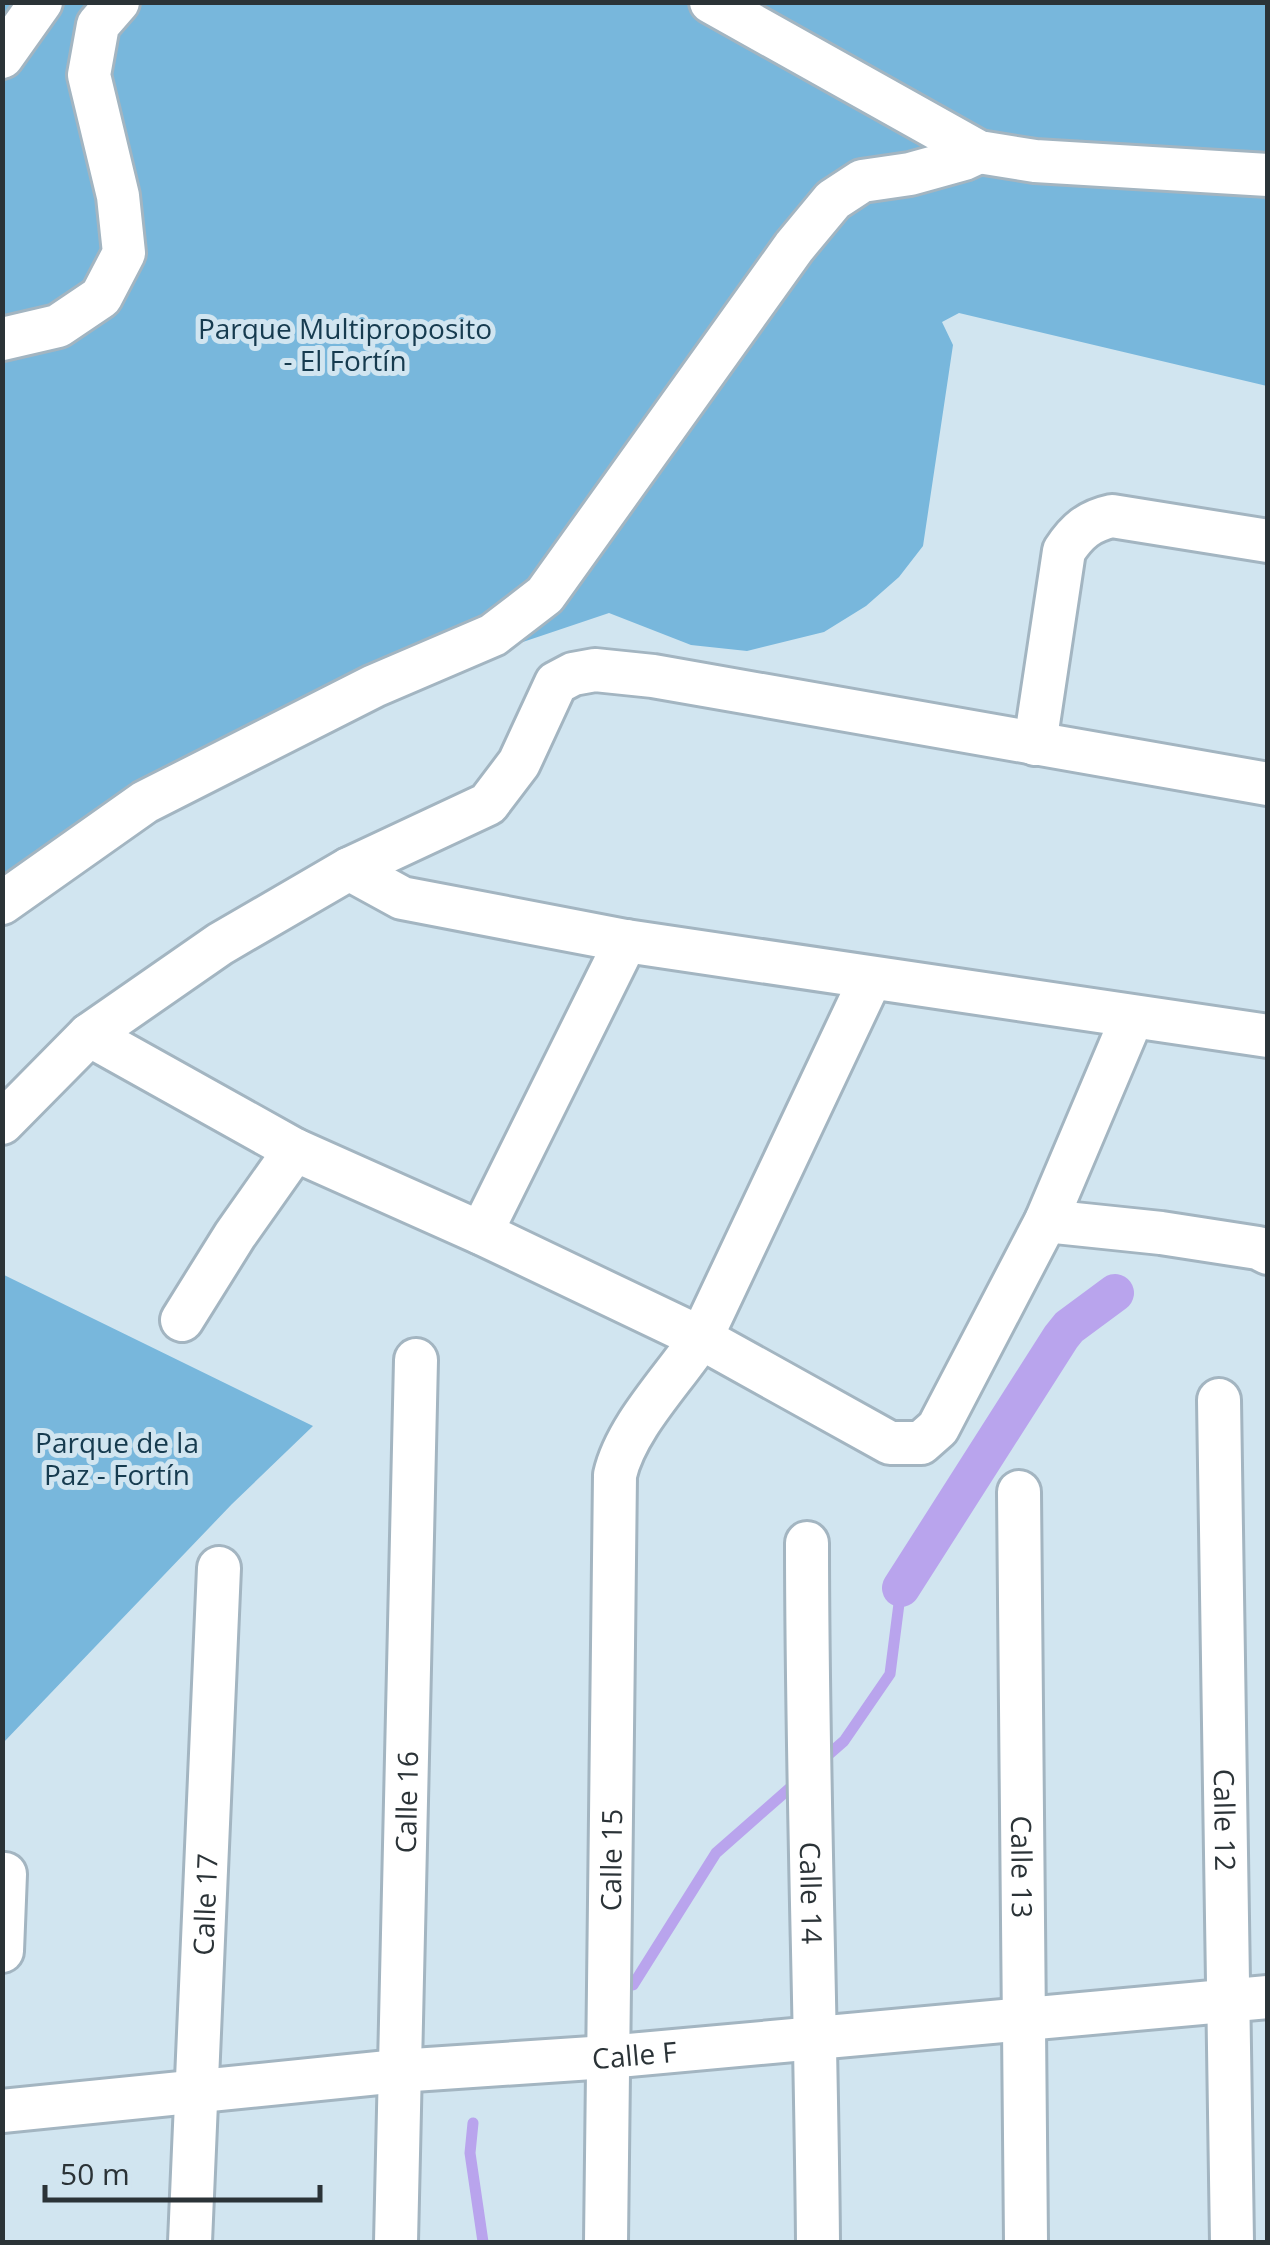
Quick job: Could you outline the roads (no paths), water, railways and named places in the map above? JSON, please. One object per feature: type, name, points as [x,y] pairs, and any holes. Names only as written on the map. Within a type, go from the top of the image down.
[{"type":"street","points":[[2,57],[41,2]]},
{"type":"street","points":[[2,339],[58,326],[101,296],[124,253],[118,196],[90,75],[98,25],[118,2]]},
{"type":"street","points":[[712,2],[979,152],[1036,161],[1268,175]]},
{"type":"street","points":[[2,903],[146,802],[374,686],[493,634],[519,615],[545,595],[794,247],[833,200],[862,181],[910,174],[979,152]]},
{"type":"street","points":[[1036,744],[1064,551],[1076,532],[1096,519],[1112,516],[1268,541]]},
{"type":"street","points":[[2,1123],[90,1035],[220,944],[349,869],[488,804],[519,762],[556,683],[574,674],[595,670],[653,676],[1268,784]]},
{"type":"street","points":[[349,869],[402,898],[626,941],[1268,1036]]},
{"type":"street","points":[[481,1233],[626,941]]},
{"type":"street","points":[[701,1338],[871,978]]},
{"type":"street","points":[[90,1035],[296,1150],[701,1338],[890,1443],[921,1442],[938,1428],[1046,1221],[1132,1018]]},
{"type":"street","points":[[182,1320],[235,1235],[296,1150]]},
{"type":"street","points":[[1046,1221],[1162,1233],[1258,1248],[1268,1253]]},
{"type":"street","name":"Calle 15","points":[[606,2242],[614,1475],[631,1436],[701,1338]]},
{"type":"street","name":"Calle 16","points":[[396,2242],[416,1360]]},
{"type":"street","name":"Calle 12","points":[[1219,1400],[1248,1999],[1232,2242]]},
{"type":"street","name":"Calle 13","points":[[1018,1492],[1026,2242]]},
{"type":"street","name":"Calle 14","points":[[807,1542],[808,1817],[818,2242]]},
{"type":"street","name":"Calle 17","points":[[190,2242],[219,1568]]},
{"type":"street","points":[[2,1951],[5,1874]]},
{"type":"street","name":"Calle F","points":[[2,2111],[398,2071],[607,2057],[1248,1999]]},
{"type":"waterway","points":[[901,1588],[1061,1337],[1115,1293]]},
{"type":"waterway","points":[[820,1762],[844,1741],[890,1674],[901,1588]]},
{"type":"waterway","points":[[633,1985],[716,1853],[799,1780]]},
{"type":"waterway","points":[[473,2123],[470,2153],[483,2242]]},
{"type":"park label","name":"Parque Multiproposito - El Fortín","points":[[345,344]]},
{"type":"park label","name":"Parque de la Paz - Fortín","points":[[117,1458]]}]
